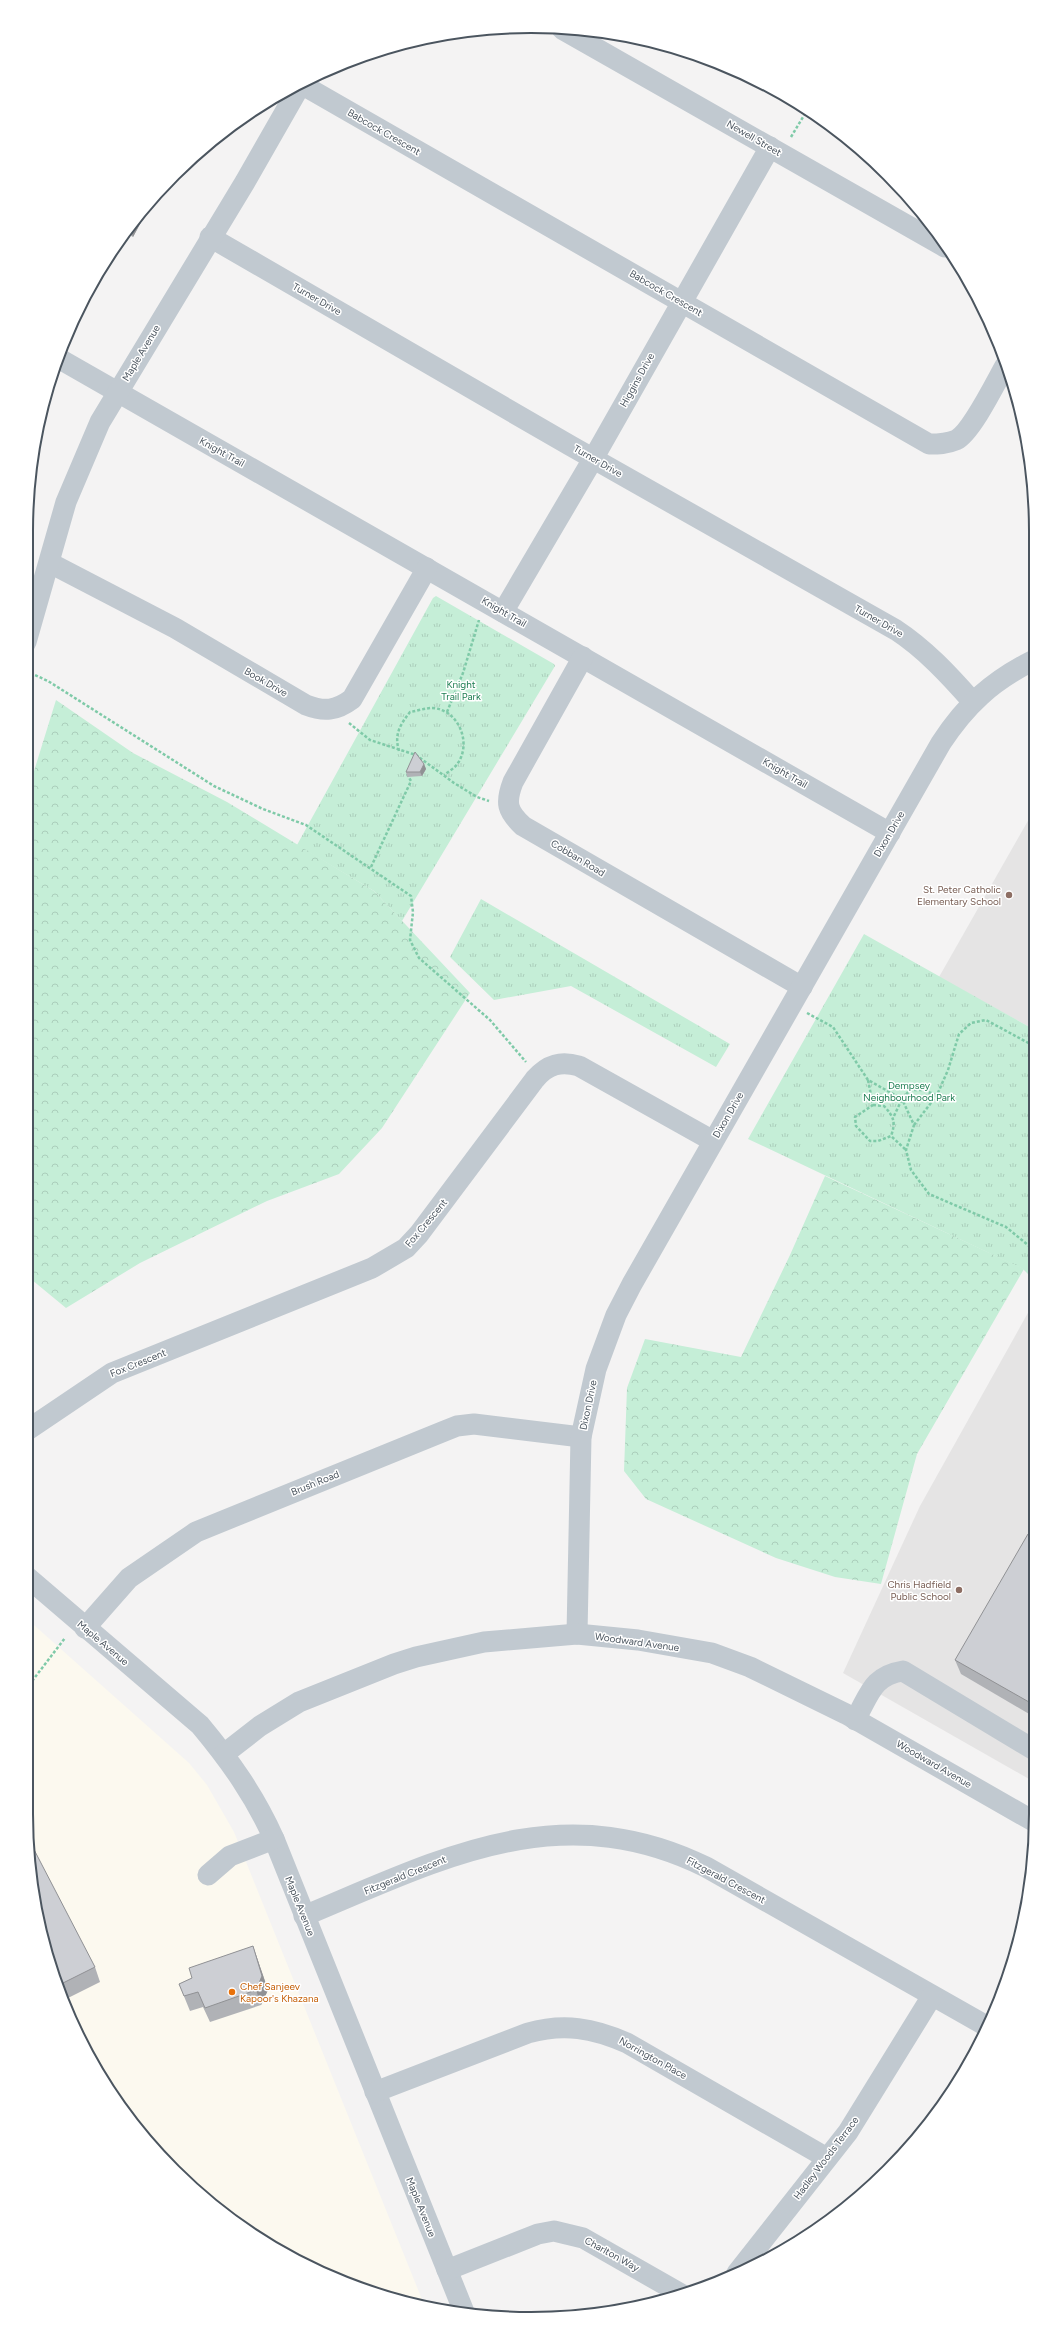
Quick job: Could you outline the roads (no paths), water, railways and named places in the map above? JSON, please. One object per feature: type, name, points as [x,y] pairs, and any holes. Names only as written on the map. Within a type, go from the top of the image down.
[{"type":"street","name":"Newell Street","points":[[573,35],[780,144],[936,241]]},
{"type":"street","name":"Babcock Crescent","points":[[306,87],[929,444],[944,444],[957,439],[976,416],[1003,370]]},
{"type":"street","name":"Maple Avenue","points":[[33,619],[66,502],[100,422],[210,236],[245,182],[296,92]]},
{"type":"street","name":"Higgins Drive","points":[[502,612],[593,459],[682,302],[780,144]]},
{"type":"street","name":"Turner Drive","points":[[210,236],[593,459],[896,630],[941,668],[972,701]]},
{"type":"street","name":"Knight Trail","points":[[63,361],[890,833]]},
{"type":"street","name":"Book Drive","points":[[50,563],[175,628],[306,705],[320,710],[334,710],[352,699],[427,568]]},
{"type":"street","name":"Cobban Road","points":[[583,657],[513,782],[508,794],[508,806],[513,817],[523,826],[655,904],[802,987]]},
{"type":"street","name":"Dixon Drive","points":[[577,1634],[581,1437],[596,1369],[616,1315],[713,1141],[941,743],[972,701],[1006,675],[1029,664]]},
{"type":"street","name":"Fox Crescent","points":[[33,1426],[112,1373],[372,1268],[406,1248],[437,1212],[535,1079],[549,1067],[559,1063],[579,1066],[713,1141]]},
{"type":"street","name":"Brush Road","points":[[84,1628],[129,1578],[196,1532],[447,1430],[474,1424],[581,1437]]},
{"type":"street","name":"Maple Avenue","points":[[33,1582],[84,1628],[198,1724],[224,1754],[252,1794],[274,1839],[462,2307]]},
{"type":"street","name":"Woodward Avenue","points":[[224,1754],[260,1726],[299,1702],[394,1664],[416,1657],[484,1642],[577,1634],[638,1640],[712,1653],[750,1667],[855,1720],[1029,1819]]},
{"type":"street","points":[[855,1720],[876,1682],[888,1673],[903,1671],[1029,1747]]},
{"type":"street","name":"Fitzgerald Crescent","points":[[304,1916],[479,1847],[521,1838],[592,1835],[643,1844],[688,1858],[983,2024]]},
{"type":"street","points":[[208,1875],[230,1856],[274,1839]]},
{"type":"street","name":"Hadley Woods Terrace","points":[[744,2264],[848,2132],[932,1996]]},
{"type":"street","name":"Norrington Place","points":[[375,2092],[511,2038],[545,2028],[577,2027],[594,2030],[627,2043],[828,2158]]},
{"type":"street","name":"Charlton Way","points":[[446,2270],[538,2234],[554,2231],[583,2238],[675,2291]]},
{"type":"place","name":"St. Peter Catholic Elementary School","points":[[1009,895]]},
{"type":"place","name":"Chris Hadfield Public School","points":[[959,1590]]},
{"type":"place","name":"Chef Sanjeev Kapoor's Khazana","points":[[232,1992]]},
{"type":"park label","name":"Knight Trail Park","points":[[461,690]]},
{"type":"park label","name":"Dempsey Neighbourhood Park","points":[[909,1090]]}]
